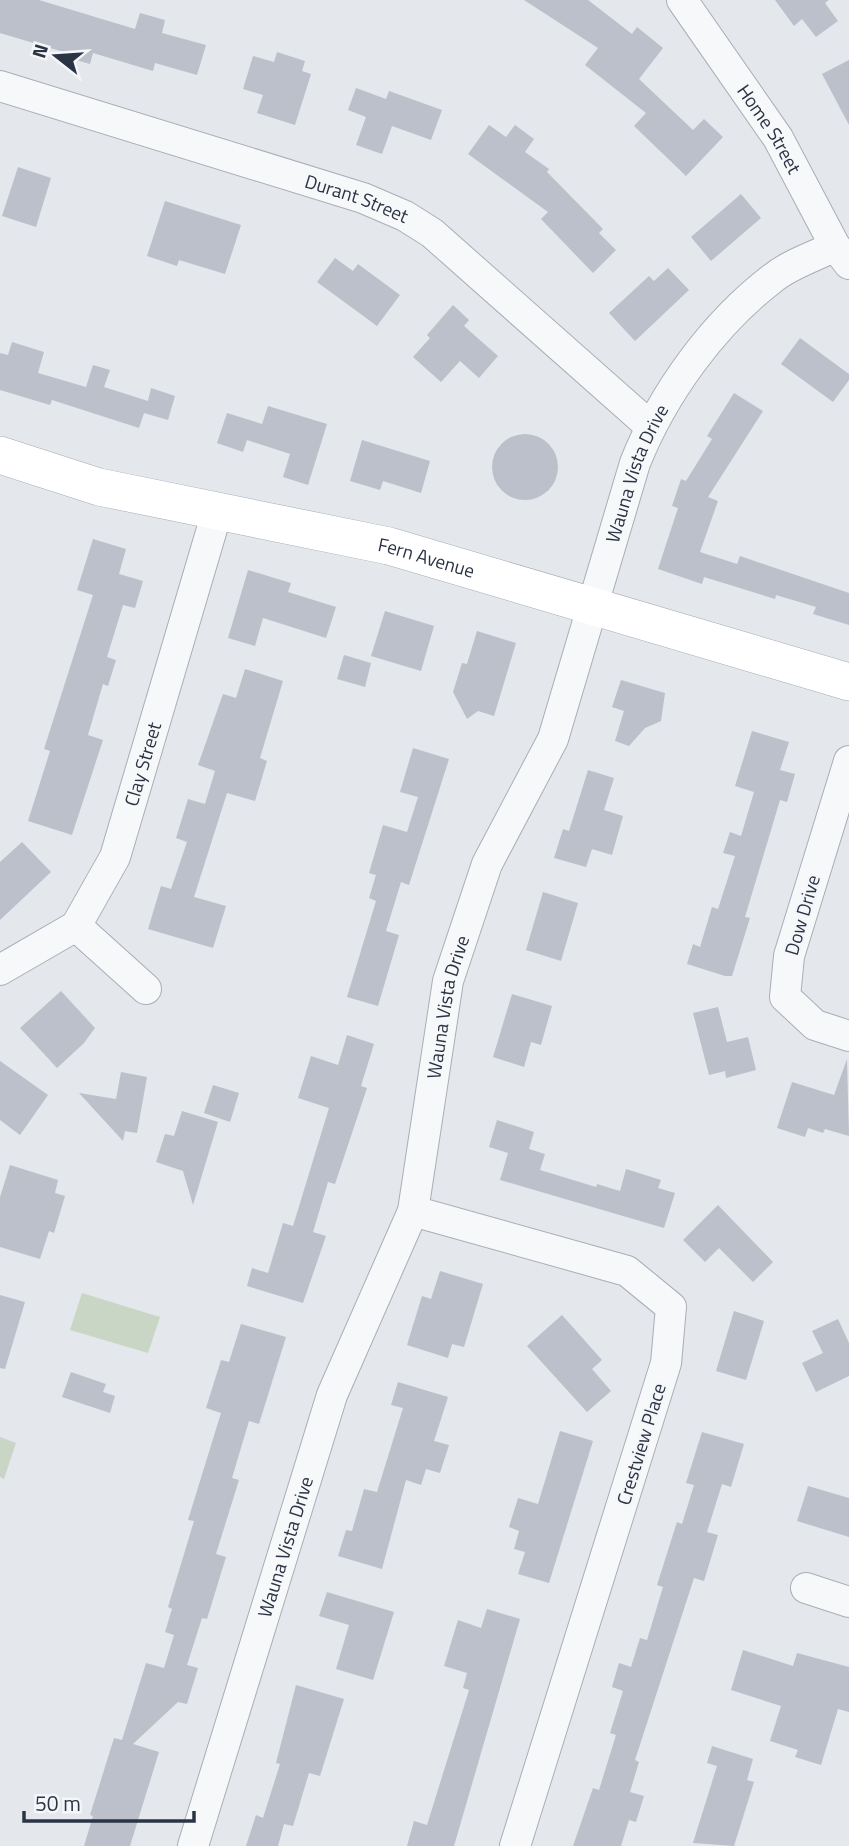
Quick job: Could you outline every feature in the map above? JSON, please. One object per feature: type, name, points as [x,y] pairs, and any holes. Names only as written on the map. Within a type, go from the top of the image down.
[{"type":"main road","name":"Fern Avenue","points":[[0,455],[99,487],[389,546],[849,682]]},
{"type":"street","name":"Home Street","points":[[682,0],[778,138],[842,255]]},
{"type":"street","name":"Durant Street","points":[[0,86],[363,198],[405,216],[432,233],[650,426]]},
{"type":"street","name":"Wauna Vista Drive","points":[[193,1846],[332,1395],[413,1210],[449,981],[487,864],[553,739],[635,463],[650,426],[677,381],[720,329],[774,277],[842,255]]},
{"type":"street","name":"Clay Street","points":[[0,970],[76,926],[116,857],[217,512]]},
{"type":"street","name":"Dow Drive","points":[[849,761],[789,956],[785,997],[815,1025],[849,1036]]},
{"type":"street","points":[[76,926],[146,989]]},
{"type":"street","name":"Crestview Place","points":[[413,1210],[627,1271],[671,1307],[667,1363],[514,1846]]},
{"type":"street","points":[[806,1588],[849,1602]]},
{"type":"green space","points":[[82,1293],[160,1317],[148,1353],[70,1330]]},
{"type":"green space","points":[[0,1437],[16,1443],[4,1479],[0,1477]]},
{"type":"building","points":[[0,0],[39,0],[135,29],[140,13],[165,20],[162,33],[206,45],[197,75],[155,63],[153,71],[93,53],[90,64],[65,57],[67,53],[0,33]]},
{"type":"building","points":[[524,0],[588,0],[632,34],[637,27],[663,48],[639,79],[693,130],[704,119],[723,137],[686,176],[634,126],[646,113],[585,65],[598,48]]},
{"type":"building","points":[[775,0],[829,0],[825,3],[838,21],[816,37],[802,19],[794,26]]},
{"type":"building","points":[[277,52],[305,61],[302,71],[311,74],[295,125],[257,113],[263,95],[243,89],[253,56],[274,62]]},
{"type":"building","points":[[849,60],[849,125],[822,74]]},
{"type":"building","points":[[356,88],[386,99],[389,91],[442,110],[431,140],[392,126],[382,154],[356,145],[366,117],[348,110]]},
{"type":"building","points":[[489,125],[506,137],[515,125],[534,139],[525,152],[549,169],[547,172],[603,229],[599,233],[616,250],[593,273],[541,219],[548,212],[468,154]]},
{"type":"building","points":[[18,167],[51,178],[36,227],[2,216]]},
{"type":"building","points":[[741,194],[761,218],[711,261],[691,237]]},
{"type":"building","points":[[165,201],[241,225],[225,274],[179,260],[177,266],[147,256]]},
{"type":"building","points":[[335,258],[353,271],[358,264],[400,295],[377,326],[317,282]]},
{"type":"building","points":[[668,268],[689,290],[635,341],[609,313],[649,276],[654,281]]},
{"type":"building","points":[[453,305],[469,320],[464,326],[498,356],[479,378],[460,361],[441,382],[413,357],[430,338],[427,335]]},
{"type":"building","points":[[800,338],[849,374],[849,380],[833,402],[781,364]]},
{"type":"building","points":[[12,342],[44,352],[38,373],[86,387],[93,365],[110,370],[104,387],[148,401],[151,388],[175,396],[168,420],[144,413],[139,428],[52,400],[50,405],[0,390],[0,353],[8,355]]},
{"type":"building","points":[[734,393],[763,411],[708,497],[718,501],[700,552],[737,564],[740,556],[849,593],[849,625],[813,614],[816,607],[776,595],[775,599],[704,577],[702,584],[658,569],[678,508],[672,506],[681,479],[686,481],[712,439],[707,436]]},
{"type":"building","points":[[268,406],[327,424],[308,485],[283,477],[290,454],[247,440],[243,452],[217,443],[227,413],[262,424]]},
{"type":"building","points":[[531,434],[549,443],[556,454],[556,480],[549,491],[538,498],[519,500],[501,491],[494,480],[492,461],[501,443],[512,436]]},
{"type":"building","points":[[362,440],[430,461],[421,493],[383,481],[380,490],[350,481]]},
{"type":"building","points":[[93,539],[126,549],[119,574],[143,581],[135,608],[123,605],[107,657],[116,660],[108,686],[103,684],[88,735],[103,740],[72,835],[28,821],[50,751],[44,749],[93,595],[77,590]]},
{"type":"building","points":[[248,570],[291,583],[288,592],[336,607],[326,638],[263,618],[255,646],[228,638]]},
{"type":"building","points":[[385,611],[434,626],[421,671],[371,656]]},
{"type":"building","points":[[477,631],[516,643],[494,716],[478,711],[467,719],[453,692],[462,663],[467,664]]},
{"type":"building","points":[[344,655],[371,663],[365,687],[337,679]]},
{"type":"building","points":[[245,669],[283,681],[260,758],[267,761],[255,801],[227,793],[194,897],[226,906],[213,948],[148,929],[161,886],[171,889],[187,842],[176,838],[188,799],[205,804],[215,771],[198,765],[223,694],[236,698]]},
{"type":"building","points":[[621,680],[665,693],[661,721],[645,728],[629,746],[615,741],[624,711],[612,707]]},
{"type":"building","points":[[752,731],[789,742],[780,770],[795,774],[787,802],[780,800],[745,917],[750,918],[732,976],[725,976],[687,964],[693,944],[700,947],[712,907],[718,909],[735,856],[723,853],[730,832],[741,836],[754,792],[735,786]]},
{"type":"building","points":[[413,748],[449,759],[409,885],[401,882],[386,931],[399,935],[378,1006],[347,997],[376,901],[369,898],[376,875],[369,873],[383,825],[407,832],[418,797],[400,792]]},
{"type":"building","points":[[588,770],[614,778],[604,810],[623,816],[612,855],[592,849],[586,867],[554,858],[563,829],[569,831]]},
{"type":"building","points":[[22,842],[51,872],[0,920],[0,862]]},
{"type":"building","points":[[543,892],[578,903],[561,961],[526,950]]},
{"type":"building","points":[[61,991],[95,1028],[84,1043],[57,1068],[20,1028]]},
{"type":"building","points":[[512,994],[552,1006],[541,1045],[531,1042],[524,1067],[493,1057]]},
{"type":"building","points":[[718,1007],[727,1042],[748,1037],[756,1070],[726,1078],[725,1071],[709,1075],[693,1013]]},
{"type":"building","points":[[347,1035],[374,1044],[361,1086],[367,1088],[335,1184],[328,1182],[313,1232],[326,1236],[303,1303],[247,1286],[252,1268],[268,1273],[283,1223],[293,1226],[329,1108],[298,1098],[311,1056],[338,1065]]},
{"type":"building","points":[[847,1059],[849,1136],[825,1129],[823,1133],[808,1128],[805,1137],[777,1128],[792,1082],[834,1095]]},
{"type":"building","points":[[0,1061],[48,1095],[20,1135],[0,1120]]},
{"type":"building","points":[[121,1072],[147,1077],[137,1133],[125,1131],[123,1141],[79,1093],[116,1099]]},
{"type":"building","points":[[213,1085],[239,1093],[230,1122],[204,1113]]},
{"type":"building","points":[[182,1111],[218,1122],[193,1205],[183,1171],[156,1162],[165,1134],[174,1136]]},
{"type":"building","points":[[497,1120],[534,1132],[529,1149],[545,1154],[540,1170],[596,1187],[597,1184],[620,1191],[626,1169],[661,1180],[658,1188],[675,1193],[664,1228],[500,1180],[508,1153],[489,1147]]},
{"type":"building","points":[[10,1165],[58,1180],[55,1193],[65,1196],[54,1233],[49,1231],[40,1259],[0,1247],[0,1197]]},
{"type":"building","points":[[718,1205],[773,1262],[753,1282],[719,1248],[705,1262],[683,1240]]},
{"type":"building","points":[[440,1271],[483,1284],[464,1347],[452,1344],[448,1358],[407,1345],[422,1296],[431,1299]]},
{"type":"building","points":[[0,1295],[25,1302],[5,1369],[0,1368]]},
{"type":"building","points":[[734,1311],[764,1321],[746,1380],[716,1371]]},
{"type":"building","points":[[562,1315],[602,1360],[592,1369],[611,1391],[587,1412],[527,1346]]},
{"type":"building","points":[[838,1319],[849,1343],[849,1376],[816,1392],[802,1363],[823,1353],[812,1331]]},
{"type":"building","points":[[241,1324],[286,1337],[259,1424],[249,1421],[232,1478],[239,1480],[216,1554],[226,1557],[207,1619],[202,1618],[187,1665],[198,1668],[187,1704],[178,1702],[133,1744],[159,1752],[130,1846],[84,1846],[93,1816],[90,1815],[114,1738],[122,1740],[146,1663],[164,1668],[174,1635],[165,1632],[172,1609],[168,1607],[194,1521],[188,1520],[221,1413],[206,1408],[221,1360],[229,1362]]},
{"type":"building","points":[[71,1372],[106,1384],[103,1392],[115,1396],[110,1413],[62,1397]]},
{"type":"building","points":[[398,1382],[448,1397],[434,1441],[449,1445],[440,1473],[426,1469],[421,1485],[406,1480],[382,1569],[338,1556],[346,1530],[352,1531],[364,1489],[377,1492],[403,1408],[391,1405]]},
{"type":"building","points":[[560,1431],[593,1441],[549,1583],[518,1574],[525,1552],[514,1549],[519,1531],[509,1527],[518,1498],[538,1504]]},
{"type":"building","points":[[702,1432],[744,1444],[731,1487],[722,1484],[707,1532],[718,1535],[704,1581],[694,1578],[635,1760],[639,1762],[630,1792],[644,1796],[636,1822],[629,1820],[621,1846],[573,1846],[593,1788],[599,1790],[616,1735],[610,1733],[623,1691],[612,1687],[619,1663],[631,1667],[640,1638],[647,1640],[663,1587],[657,1585],[677,1522],[682,1524],[694,1485],[686,1483]]},
{"type":"building","points":[[808,1486],[849,1498],[849,1537],[797,1521]]},
{"type":"building","points":[[327,1592],[394,1612],[373,1680],[336,1669],[349,1625],[319,1616]]},
{"type":"building","points":[[487,1609],[520,1619],[454,1846],[407,1846],[414,1821],[427,1825],[469,1690],[463,1688],[467,1673],[444,1666],[458,1620],[481,1628]]},
{"type":"building","points":[[743,1650],[793,1666],[797,1653],[849,1667],[849,1712],[838,1709],[821,1765],[795,1757],[798,1750],[770,1741],[781,1706],[731,1690]]},
{"type":"building","points":[[296,1685],[344,1699],[320,1776],[309,1773],[293,1826],[284,1824],[278,1846],[246,1846],[256,1815],[263,1818],[280,1764],[276,1763]]},
{"type":"building","points":[[712,1746],[753,1759],[747,1780],[754,1782],[734,1846],[693,1843],[717,1766],[707,1763]]}]
